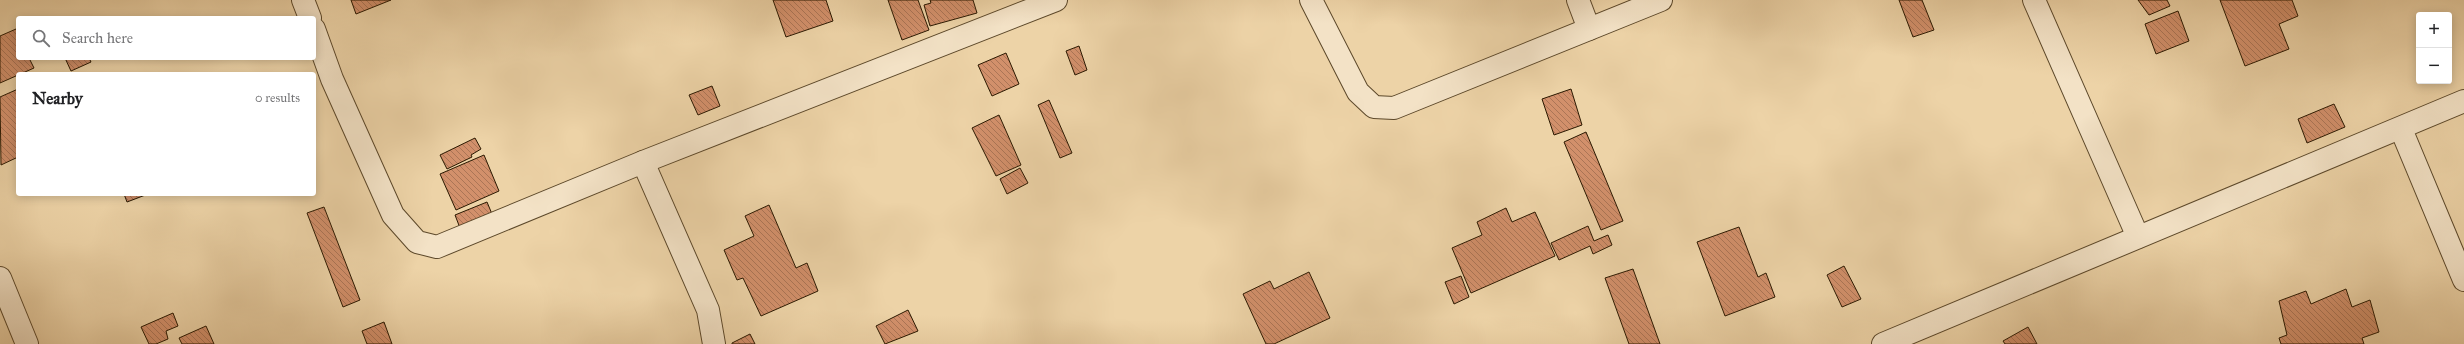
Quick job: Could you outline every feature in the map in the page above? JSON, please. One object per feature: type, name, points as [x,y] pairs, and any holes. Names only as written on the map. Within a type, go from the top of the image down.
[{"type":"street","points":[[303,0],[309,16]]},
{"type":"street","points":[[316,35],[332,79],[393,215],[417,242],[437,246],[643,162],[1056,0]]},
{"type":"street","points":[[1311,0],[1358,92],[1374,107],[1394,108],[1661,0]]},
{"type":"street","points":[[1578,0],[1589,29]]},
{"type":"street","points":[[2034,0],[2138,237]]},
{"type":"street","points":[[1883,344],[2401,129],[2464,101]]},
{"type":"street","points":[[2401,129],[2464,280]]},
{"type":"street","points":[[643,162],[708,310],[714,344]]},
{"type":"street","points":[[0,278],[27,344]]},
{"type":"building","points":[[351,0],[391,0],[356,14]]},
{"type":"building","points":[[773,0],[826,0],[833,21],[786,37]]},
{"type":"building","points":[[888,0],[918,0],[929,30],[902,40]]},
{"type":"building","points":[[930,0],[973,0],[977,13],[930,26],[924,5],[931,3]]},
{"type":"building","points":[[1899,0],[1922,0],[1934,30],[1913,37]]},
{"type":"building","points":[[2138,0],[2167,0],[2170,6],[2149,15]]},
{"type":"building","points":[[2220,0],[2292,0],[2298,16],[2279,24],[2289,49],[2245,66]]},
{"type":"building","points":[[2178,11],[2189,41],[2156,54],[2145,24]]},
{"type":"building","points":[[16,29],[16,60],[30,60],[34,68],[25,72],[16,72],[16,76],[0,83],[0,36]]},
{"type":"building","points":[[1079,46],[1087,70],[1075,75],[1066,51]]},
{"type":"building","points":[[1006,53],[1019,84],[992,96],[978,65]]},
{"type":"building","points":[[66,60],[90,60],[91,62],[71,71]]},
{"type":"building","points":[[712,86],[720,106],[698,115],[689,95]]},
{"type":"building","points":[[1571,89],[1582,125],[1554,135],[1542,99]]},
{"type":"building","points":[[16,90],[16,158],[1,165],[0,97]]},
{"type":"building","points":[[1049,100],[1072,153],[1060,158],[1038,105]]},
{"type":"building","points":[[2334,104],[2345,127],[2307,143],[2298,119]]},
{"type":"building","points":[[999,115],[1021,165],[996,176],[972,128]]},
{"type":"building","points":[[1586,132],[1623,221],[1601,230],[1564,142]]},
{"type":"building","points":[[475,138],[481,149],[471,155],[472,157],[447,169],[440,155]]},
{"type":"building","points":[[484,155],[499,191],[456,210],[440,174]]},
{"type":"building","points":[[1020,168],[1028,183],[1007,194],[1000,179]]},
{"type":"building","points":[[125,196],[143,196],[127,202]]},
{"type":"building","points":[[487,202],[492,214],[460,228],[455,215]]},
{"type":"building","points":[[769,205],[796,268],[807,263],[818,291],[761,316],[743,278],[737,280],[724,250],[754,236],[745,216]]},
{"type":"building","points":[[324,207],[360,300],[343,307],[307,213]]},
{"type":"building","points":[[1506,208],[1512,222],[1535,212],[1555,256],[1471,293],[1452,248],[1482,235],[1477,222]]},
{"type":"building","points":[[1588,226],[1594,241],[1608,235],[1612,245],[1593,254],[1590,246],[1559,260],[1551,243]]},
{"type":"building","points":[[1739,227],[1758,277],[1766,273],[1775,297],[1725,316],[1697,242]]},
{"type":"building","points":[[1844,266],[1861,299],[1842,307],[1827,275]]},
{"type":"building","points":[[1633,269],[1660,344],[1629,344],[1605,278]]},
{"type":"building","points":[[1309,272],[1330,318],[1274,344],[1266,344],[1243,294],[1270,281],[1274,289]]},
{"type":"building","points":[[1461,276],[1469,297],[1454,304],[1445,282]]},
{"type":"building","points":[[2346,289],[2352,307],[2370,300],[2379,332],[2362,338],[2364,344],[2281,344],[2279,338],[2287,335],[2279,301],[2306,291],[2311,304]]},
{"type":"building","points":[[908,310],[918,331],[885,344],[876,326]]},
{"type":"building","points":[[173,313],[178,326],[166,331],[168,339],[156,344],[149,344],[141,327]]},
{"type":"building","points":[[384,322],[392,344],[367,344],[362,331]]},
{"type":"building","points":[[206,326],[214,344],[182,344],[179,338]]},
{"type":"building","points":[[2028,327],[2037,344],[2005,344],[2003,341]]},
{"type":"building","points":[[750,334],[755,344],[732,344],[732,343]]}]
